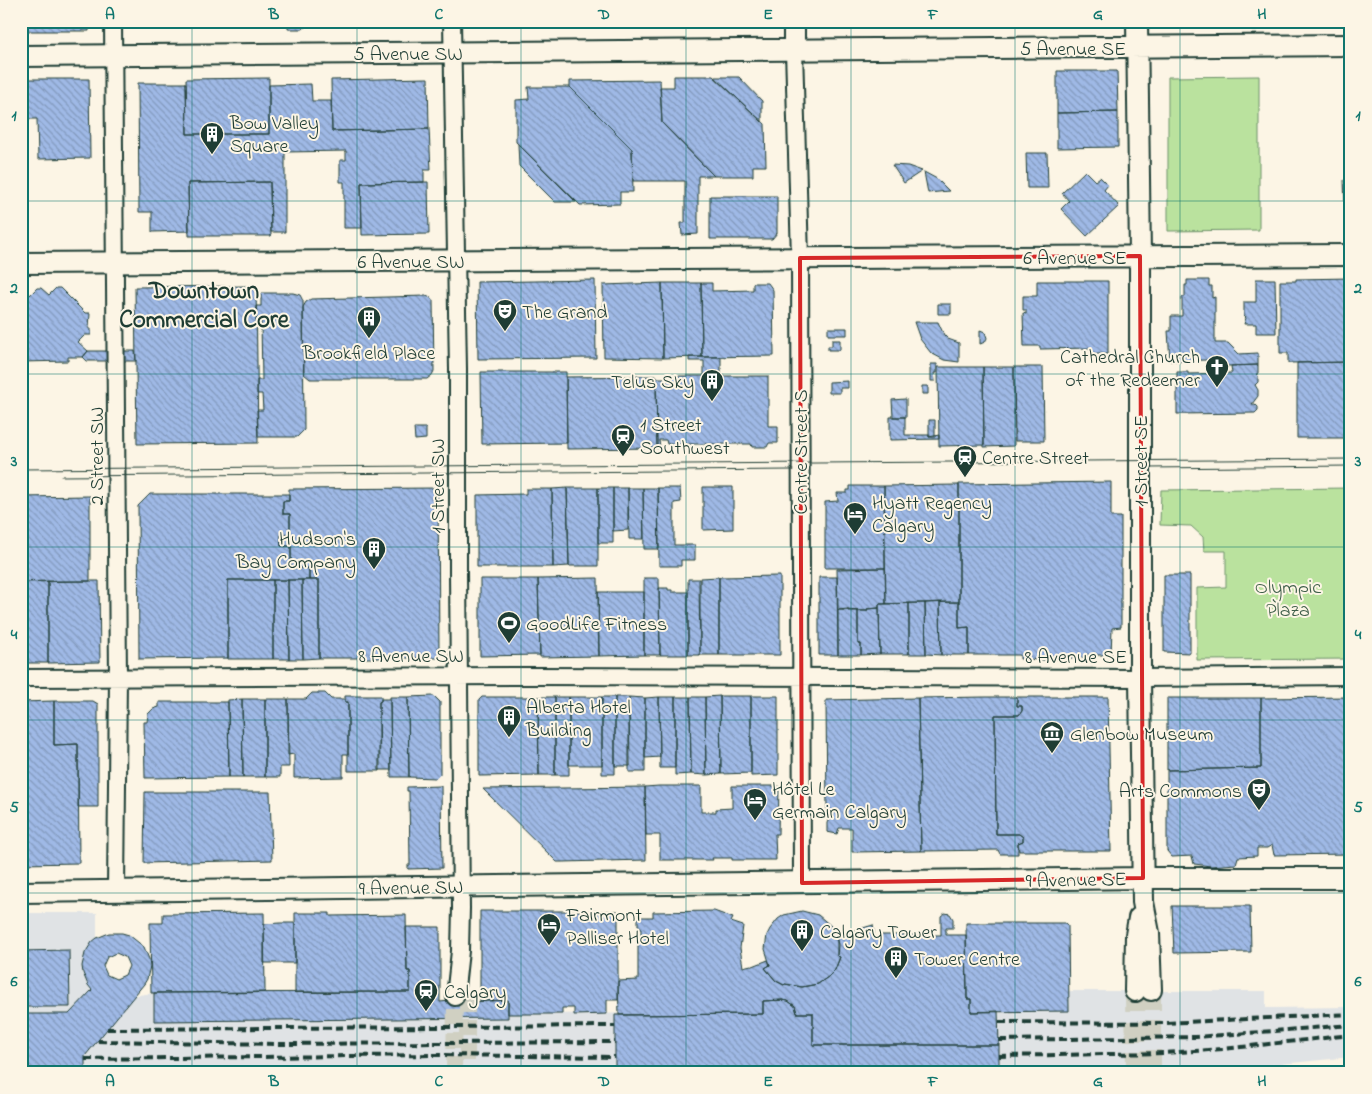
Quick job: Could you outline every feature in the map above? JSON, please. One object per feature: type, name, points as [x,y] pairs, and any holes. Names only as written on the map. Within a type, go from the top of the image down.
[{"type":"main road","name":"Centre Street S","points":[[794,21],[794,50]]},
{"type":"main road","name":"1 Street SE","points":[[1137,21],[1143,902],[1136,934],[1143,990]]},
{"type":"main road","name":"5 Avenue SE","points":[[794,50],[1351,46]]},
{"type":"main road","name":"5 Avenue SW","points":[[21,56],[794,50]]},
{"type":"main road","name":"6 Avenue SE","points":[[800,258],[1351,255]]},
{"type":"main road","name":"6 Avenue SW","points":[[21,263],[800,258]]},
{"type":"main road","name":"9 Avenue SE","points":[[802,883],[1143,878],[1351,878]]},
{"type":"main road","name":"9 Avenue SW","points":[[21,892],[802,883]]},
{"type":"street","name":"2 Street SW","points":[[113,21],[118,678],[116,891]]},
{"type":"street","name":"1 Street SW","points":[[452,21],[457,260],[461,997]]},
{"type":"street","name":"Centre Street S","points":[[794,50],[800,258],[802,883]]},
{"type":"street","name":"8 Avenue SE","points":[[800,677],[1140,678],[1351,676]]},
{"type":"street","name":"8 Avenue SW","points":[[21,678],[800,677]]},
{"type":"highlighted area","points":[[1140,256],[1143,878],[802,883],[800,258]]},
{"type":"shaded area","points":[[21,913],[97,913],[97,1006],[138,995],[154,993],[154,1021],[508,1018],[508,1014],[1069,1011],[1069,991],[1266,991],[1266,1008],[1351,1007],[1351,1057],[1271,1065],[1270,1073],[443,1073],[436,1071],[21,1073]]},
{"type":"green space","points":[[674,21],[765,21],[765,24],[674,27]]},
{"type":"green space","points":[[1259,76],[1259,230],[1168,231],[1168,77]]},
{"type":"green space","name":"Olympic Plaza","points":[[1351,488],[1351,659],[1197,660],[1197,588],[1226,587],[1226,551],[1204,551],[1203,537],[1191,526],[1160,525],[1161,490]]},
{"type":"building","points":[[21,21],[89,21],[89,31],[21,31]]},
{"type":"building","points":[[288,21],[311,21],[303,29],[288,29]]},
{"type":"building","points":[[634,21],[674,21],[674,27],[645,27],[645,22]]},
{"type":"building","points":[[906,21],[921,21],[921,25],[907,25]]},
{"type":"building","points":[[921,21],[951,21],[951,25],[921,25]]},
{"type":"building","points":[[1057,71],[1117,71],[1118,112],[1057,113]]},
{"type":"building","points":[[674,76],[713,76],[765,124],[766,166],[753,166],[753,176],[714,176],[662,123],[660,87],[674,87]]},
{"type":"building","points":[[715,77],[739,77],[762,101],[762,122]]},
{"type":"building","points":[[269,78],[269,134],[187,134],[186,79]]},
{"type":"building","points":[[428,78],[429,129],[332,131],[331,80]]},
{"type":"building","points":[[21,79],[89,79],[90,158],[38,159],[37,119],[21,119]]},
{"type":"building","points":[[660,80],[662,123],[714,176],[698,176],[698,234],[682,235],[681,223],[685,223],[685,181],[633,181],[632,149],[570,87],[570,81]]},
{"type":"building","name":"Bow Valley Square","points":[[138,83],[186,83],[187,134],[269,134],[269,85],[311,84],[312,101],[331,101],[332,131],[429,129],[431,170],[424,170],[424,182],[361,183],[362,228],[344,228],[344,182],[340,182],[340,160],[346,160],[346,151],[285,152],[285,232],[271,232],[270,182],[188,183],[189,231],[152,232],[152,212],[139,212]]},
{"type":"building","points":[[528,87],[570,87],[632,149],[633,192],[620,192],[620,204],[580,205],[516,142],[516,100],[529,99]]},
{"type":"building","points":[[1348,102],[1351,102],[1351,130],[1349,125]]},
{"type":"building","points":[[1118,112],[1118,147],[1057,148],[1057,113]]},
{"type":"building","points":[[518,144],[576,202],[555,202],[519,166]]},
{"type":"building","points":[[1026,153],[1047,153],[1048,188],[1027,188]]},
{"type":"building","points":[[892,165],[908,166],[922,171],[904,183]]},
{"type":"building","points":[[1085,171],[1095,181],[1100,177],[1108,185],[1104,190],[1119,206],[1087,236],[1061,209],[1069,201],[1062,193]]},
{"type":"building","points":[[924,172],[937,179],[949,191],[928,193]]},
{"type":"building","points":[[1344,180],[1351,180],[1351,211],[1345,211]]},
{"type":"building","points":[[270,182],[271,236],[189,236],[188,183]]},
{"type":"building","points":[[428,182],[429,234],[362,235],[361,183]]},
{"type":"building","points":[[710,196],[777,196],[777,233],[772,239],[710,239]]},
{"type":"building","points":[[1351,278],[1351,362],[1288,363],[1288,353],[1280,353],[1280,281]]},
{"type":"building","points":[[1256,279],[1275,279],[1276,333],[1256,333],[1256,324],[1244,324],[1246,318],[1244,316],[1244,302],[1256,302]]},
{"type":"building","points":[[595,280],[596,358],[478,359],[477,282]]},
{"type":"building","points":[[1187,280],[1209,280],[1209,286],[1212,286],[1212,298],[1215,297],[1215,343],[1228,343],[1239,354],[1258,353],[1258,365],[1214,368],[1206,360],[1170,361],[1168,331],[1171,331],[1171,316],[1182,316],[1182,297],[1185,297]]},
{"type":"building","points":[[1037,281],[1108,281],[1108,354],[1091,354],[1091,348],[1040,349],[1040,346],[1024,346],[1023,313],[1026,314],[1026,310],[1023,310],[1023,296],[1037,296]]},
{"type":"building","points":[[662,283],[701,283],[702,357],[663,358]]},
{"type":"building","points":[[662,283],[663,358],[604,357],[603,285]]},
{"type":"building","points":[[701,283],[712,283],[712,291],[753,290],[753,283],[768,283],[773,290],[774,356],[702,357]]},
{"type":"building","points":[[256,286],[258,443],[137,444],[135,287]]},
{"type":"building","points":[[21,288],[30,295],[37,288],[41,288],[49,295],[56,288],[60,288],[85,313],[90,313],[89,329],[91,329],[91,335],[85,335],[78,342],[88,351],[83,357],[68,357],[68,361],[21,362]]},
{"type":"building","points":[[261,293],[293,293],[300,295],[303,301],[304,430],[297,437],[258,437],[257,410],[263,410],[262,394],[257,394],[257,380],[262,380],[261,322],[256,322],[256,306],[261,306]]},
{"type":"building","name":"Brookfield Place","points":[[426,296],[433,301],[434,371],[427,379],[310,379],[304,374],[303,307],[306,302],[311,299]]},
{"type":"building","points":[[938,304],[951,304],[951,314],[938,314]]},
{"type":"building","points":[[914,322],[938,322],[948,339],[959,343],[959,362],[944,360],[931,353],[920,339]]},
{"type":"building","points":[[828,328],[847,328],[847,335],[828,335]]},
{"type":"building","points":[[980,330],[985,332],[987,338],[985,342],[980,344]]},
{"type":"building","points":[[832,340],[840,340],[840,350],[828,350],[828,346],[832,346]]},
{"type":"building","points":[[88,351],[135,351],[136,361],[87,361],[83,357]]},
{"type":"building","name":"Telus Sky","points":[[689,357],[721,357],[721,376],[768,376],[768,426],[778,426],[778,443],[769,443],[767,447],[752,447],[751,444],[667,444],[666,440],[659,440],[660,448],[657,448],[656,378],[666,378],[666,376],[704,376],[704,361],[689,361]]},
{"type":"building","points":[[1351,362],[1351,438],[1297,438],[1297,363]]},
{"type":"building","points":[[931,364],[937,364],[937,373],[934,373],[935,381],[931,381]]},
{"type":"building","name":"Cathedral Church of the Redeemer","points":[[1258,365],[1258,374],[1256,374],[1258,382],[1255,385],[1258,390],[1258,396],[1252,404],[1258,407],[1255,413],[1177,414],[1177,372],[1188,372],[1188,374],[1232,373],[1231,366]]},
{"type":"building","points":[[938,367],[983,367],[984,445],[939,446]]},
{"type":"building","points":[[983,367],[1014,367],[1014,446],[984,447]]},
{"type":"building","points":[[1014,367],[1043,367],[1044,441],[1015,441]]},
{"type":"building","points":[[481,372],[566,372],[567,443],[482,444]]},
{"type":"building","points":[[656,376],[657,448],[567,449],[566,377]]},
{"type":"building","points":[[848,381],[848,388],[840,388],[840,393],[829,393],[829,382]]},
{"type":"building","points":[[922,386],[928,386],[928,394],[922,394]]},
{"type":"building","points":[[906,399],[906,417],[893,417],[892,400]]},
{"type":"building","points":[[890,417],[905,417],[905,435],[929,435],[929,437],[939,435],[939,439],[890,440]]},
{"type":"building","points":[[929,420],[935,420],[935,437],[929,437]]},
{"type":"building","points":[[414,428],[426,428],[426,439],[415,440]]},
{"type":"building","points":[[1111,482],[1111,517],[1121,517],[1121,627],[1112,628],[1111,655],[1086,655],[1086,657],[1046,660],[1020,659],[1020,655],[969,655],[969,627],[959,628],[959,484]]},
{"type":"building","points":[[959,485],[959,602],[886,604],[884,486]]},
{"type":"building","name":"Hyatt Regency Calgary","points":[[850,486],[884,486],[885,568],[825,568],[825,502],[838,501],[837,493],[847,493],[847,490],[850,490]]},
{"type":"building","points":[[703,487],[733,487],[733,529],[703,530]]},
{"type":"building","name":"Hudson's Bay Company","points":[[438,488],[439,658],[319,658],[319,580],[309,580],[309,568],[291,568],[291,546],[281,546],[281,535],[290,535],[290,514],[283,514],[283,501],[289,501],[289,489]]},
{"type":"building","points":[[567,488],[569,566],[553,567],[552,489]]},
{"type":"building","points":[[567,488],[598,488],[598,566],[569,566]]},
{"type":"building","points":[[598,488],[613,488],[613,543],[598,543]]},
{"type":"building","points":[[613,488],[628,488],[628,530],[613,531]]},
{"type":"building","points":[[628,488],[643,488],[644,539],[629,539]]},
{"type":"building","points":[[643,488],[658,488],[659,549],[644,549]]},
{"type":"building","points":[[658,488],[680,488],[681,502],[674,503],[674,545],[695,545],[695,560],[681,560],[681,566],[659,566]]},
{"type":"building","points":[[526,489],[552,489],[553,567],[477,567],[477,495],[526,494]]},
{"type":"building","points":[[150,494],[289,494],[289,501],[283,501],[283,514],[290,514],[290,535],[281,535],[281,546],[291,546],[291,568],[309,568],[309,580],[228,580],[228,658],[139,659],[138,506]]},
{"type":"building","points":[[90,496],[90,581],[21,582],[21,497]]},
{"type":"building","points":[[885,568],[886,604],[879,604],[879,608],[867,609],[867,611],[838,610],[837,569]]},
{"type":"building","points":[[1164,575],[1190,575],[1190,653],[1164,652]]},
{"type":"building","points":[[780,576],[780,655],[719,655],[719,577]]},
{"type":"building","points":[[719,577],[719,655],[700,655],[700,578]]},
{"type":"building","points":[[819,577],[837,577],[838,655],[819,655]]},
{"type":"building","points":[[598,578],[599,656],[540,657],[538,579]]},
{"type":"building","points":[[644,578],[659,578],[660,655],[644,655]]},
{"type":"building","points":[[480,579],[538,579],[540,655],[480,656]]},
{"type":"building","points":[[688,579],[699,579],[700,655],[688,655]]},
{"type":"building","points":[[228,580],[273,580],[273,659],[228,659]]},
{"type":"building","points":[[273,580],[288,580],[289,659],[273,659]]},
{"type":"building","points":[[288,580],[302,580],[303,659],[289,659]]},
{"type":"building","points":[[302,580],[319,580],[319,658],[303,659]]},
{"type":"building","points":[[48,581],[99,581],[100,662],[48,663]]},
{"type":"building","points":[[48,581],[48,663],[23,663],[21,582]]},
{"type":"building","points":[[21,582],[23,657],[21,657]]},
{"type":"building","points":[[659,588],[668,588],[672,592],[688,592],[688,655],[660,655]]},
{"type":"building","points":[[598,592],[644,592],[644,655],[599,656]]},
{"type":"building","points":[[940,602],[959,602],[959,628],[969,627],[969,655],[941,655]]},
{"type":"building","points":[[940,602],[941,655],[926,654],[925,603]]},
{"type":"building","points":[[909,603],[909,654],[880,654],[879,604]]},
{"type":"building","points":[[909,603],[925,603],[926,654],[909,654]]},
{"type":"building","points":[[879,608],[880,654],[861,655],[861,644],[858,644],[858,611]]},
{"type":"building","points":[[848,609],[848,611],[858,611],[858,644],[861,644],[861,655],[838,655],[838,610]]},
{"type":"building","points":[[312,693],[325,693],[331,699],[345,699],[345,702],[348,702],[348,754],[343,754],[343,777],[294,778],[294,754],[288,755],[288,699],[306,699]]},
{"type":"building","points":[[345,696],[381,696],[381,701],[379,702],[380,771],[348,771],[348,702],[345,702]]},
{"type":"building","points":[[434,696],[440,702],[440,774],[436,778],[409,777],[408,697]]},
{"type":"building","points":[[720,696],[751,696],[751,773],[721,774]]},
{"type":"building","points":[[720,696],[721,774],[706,775],[705,697]]},
{"type":"building","points":[[751,696],[778,696],[778,775],[751,776]]},
{"type":"building","points":[[390,697],[408,697],[409,777],[391,777]]},
{"type":"building","name":"Alberta Hotel Building","points":[[482,697],[538,697],[539,775],[479,776],[479,700]]},
{"type":"building","points":[[538,697],[555,697],[555,775],[539,775]]},
{"type":"building","points":[[555,697],[569,697],[569,775],[555,775]]},
{"type":"building","points":[[569,697],[602,697],[602,765],[569,765]]},
{"type":"building","points":[[602,697],[615,697],[615,774],[602,774]]},
{"type":"building","points":[[615,697],[629,697],[630,766],[615,766]]},
{"type":"building","points":[[629,697],[645,698],[645,772],[629,772]]},
{"type":"building","points":[[659,697],[675,697],[675,768],[660,768]]},
{"type":"building","points":[[659,697],[660,757],[645,758],[645,698]]},
{"type":"building","points":[[675,697],[690,697],[691,774],[675,775]]},
{"type":"building","points":[[690,697],[705,697],[706,775],[691,774]]},
{"type":"building","points":[[1017,697],[1017,706],[1022,706],[1022,711],[1019,715],[995,715],[996,834],[1019,834],[1023,837],[1023,841],[1018,843],[1018,854],[1000,854],[998,850],[921,851],[918,698]]},
{"type":"building","name":"Glenbow Museum","points":[[1017,697],[1108,697],[1111,851],[1019,851],[1018,843],[1023,841],[1023,837],[1019,834],[996,834],[995,715],[1019,715],[1022,711],[1022,706],[1017,706]]},
{"type":"building","name":"Arts Commons","points":[[1351,697],[1351,854],[1274,855],[1272,845],[1267,848],[1257,848],[1257,856],[1238,857],[1236,864],[1211,866],[1194,864],[1192,856],[1172,857],[1167,851],[1167,770],[1261,768],[1261,698]]},
{"type":"building","points":[[918,698],[921,851],[852,852],[852,828],[839,828],[837,834],[827,832],[826,700]]},
{"type":"building","points":[[1167,698],[1261,698],[1261,768],[1167,770]]},
{"type":"building","points":[[242,699],[243,777],[229,777],[228,700]]},
{"type":"building","points":[[242,699],[265,699],[265,777],[243,777]]},
{"type":"building","points":[[265,699],[288,699],[289,767],[280,767],[280,777],[265,777]]},
{"type":"building","points":[[381,699],[390,699],[391,770],[379,770],[379,702]]},
{"type":"building","points":[[54,701],[93,701],[98,704],[98,807],[78,807],[78,744],[54,745]]},
{"type":"building","points":[[54,701],[54,745],[78,744],[79,863],[21,864],[21,702]]},
{"type":"building","points":[[159,702],[228,702],[229,777],[145,778],[144,722],[147,722],[148,714],[153,709],[159,707]]},
{"type":"building","points":[[441,786],[442,868],[408,869],[408,865],[410,865],[409,791],[407,791],[407,787]]},
{"type":"building","points":[[701,786],[701,812],[716,812],[716,809],[732,808],[732,786],[779,786],[778,834],[775,834],[776,860],[712,858],[713,860],[660,860],[660,835],[646,835],[645,787]]},
{"type":"building","points":[[645,787],[646,860],[562,862],[557,862],[483,789]]},
{"type":"building","points":[[145,792],[270,792],[272,860],[144,863]]},
{"type":"building","points":[[1172,906],[1250,906],[1251,952],[1174,953]]},
{"type":"building","name":"Fairmont Palliser Hotel","points":[[480,911],[618,911],[618,1000],[607,1000],[607,1014],[574,1015],[574,1008],[562,1008],[562,1014],[508,1014],[508,1000],[480,1001]]},
{"type":"building","name":"Tower Centre","points":[[714,911],[733,918],[731,922],[743,926],[740,948],[743,967],[753,966],[768,960],[770,965],[765,968],[776,981],[784,985],[802,987],[818,984],[835,970],[840,957],[837,956],[838,945],[836,936],[873,925],[875,938],[879,938],[879,935],[941,935],[941,916],[945,913],[950,914],[953,919],[953,928],[946,928],[946,935],[966,935],[967,999],[971,999],[971,1012],[998,1011],[999,1045],[813,1045],[813,1013],[797,1013],[795,1006],[783,1000],[763,1001],[763,1014],[619,1015],[618,981],[638,980],[638,940],[641,940],[641,928],[638,925],[638,917],[653,917],[653,912]]},
{"type":"building","name":"Calgary Tower","points":[[802,911],[818,915],[831,926],[837,940],[837,956],[840,957],[835,970],[818,984],[802,987],[784,985],[776,981],[765,968],[770,965],[765,949],[767,935],[778,919],[784,915]]},
{"type":"building","points":[[264,913],[265,992],[151,993],[150,923],[163,923],[163,914]]},
{"type":"building","points":[[295,913],[330,913],[330,916],[406,915],[407,971],[410,971],[410,992],[295,992]]},
{"type":"building","points":[[295,923],[295,963],[264,963],[264,924]]},
{"type":"building","points":[[966,923],[1065,923],[1068,926],[1069,1011],[971,1012],[971,999],[967,999]]},
{"type":"building","points":[[406,927],[440,927],[440,1002],[450,1001],[460,995],[471,1002],[508,1000],[508,1018],[154,1021],[154,993],[410,992],[410,971],[407,971]]},
{"type":"building","points":[[109,933],[122,933],[129,935],[144,947],[150,966],[147,979],[85,1056],[85,1073],[21,1073],[21,1014],[69,1014],[92,990],[83,973],[82,966],[85,953],[97,938]],"holes":[[[116,953],[125,957],[129,966],[125,975],[116,979],[107,975],[103,966],[107,957]]]},
{"type":"building","points":[[69,950],[70,1007],[21,1007],[21,951]]},
{"type":"building","points":[[783,1000],[795,1006],[797,1013],[813,1013],[813,1045],[999,1045],[999,1073],[615,1073],[615,1015],[763,1014],[763,1001]]},
{"type":"tunnel","points":[[1151,990],[1151,1073]]},
{"type":"tunnel","points":[[1135,991],[1136,1073]]},
{"type":"tunnel","points":[[454,1073],[455,997]]},
{"type":"tunnel","points":[[467,997],[467,1073]]},
{"type":"tram line","points":[[21,469],[1351,459]]},
{"type":"tram line","points":[[1148,468],[1351,466]]},
{"type":"tram line","points":[[61,476],[793,470]]},
{"type":"railway","points":[[999,1022],[1165,1023],[1351,1014]]},
{"type":"railway","points":[[999,1040],[1196,1037],[1351,1025]]},
{"type":"railway","points":[[107,1029],[615,1026]]},
{"type":"railway","points":[[999,1056],[1165,1053],[1223,1049],[1351,1035]]},
{"type":"railway","points":[[98,1041],[278,1044],[615,1042]]},
{"type":"railway","points":[[85,1059],[436,1055],[615,1057]]},
{"type":"place","name":"Bow Valley Square","points":[[212,155]]},
{"type":"place","name":"The Grand","points":[[505,332]]},
{"type":"place","name":"Brookfield Place","points":[[369,339]]},
{"type":"place","name":"Cathedral Church of the Redeemer","points":[[1217,388]]},
{"type":"place","name":"Telus Sky","points":[[712,402]]},
{"type":"place","name":"1 Street Southwest","points":[[623,457]]},
{"type":"place","name":"Centre Street","points":[[965,478]]},
{"type":"place","name":"Hyatt Regency Calgary","points":[[855,535]]},
{"type":"place","name":"Hudson's Bay Company","points":[[374,570]]},
{"type":"place","name":"GoodLife Fitness","points":[[509,644]]},
{"type":"place","name":"Alberta Hotel Building","points":[[509,738]]},
{"type":"place","name":"Glenbow Museum","points":[[1052,754]]},
{"type":"place","name":"Arts Commons","points":[[1259,811]]},
{"type":"place","name":"Hôtel Le Germain Calgary","points":[[755,821]]},
{"type":"place","name":"Fairmont Palliser Hotel","points":[[549,946]]},
{"type":"place","name":"Calgary Tower","points":[[802,952]]},
{"type":"place","name":"Tower Centre","points":[[896,979]]},
{"type":"place","name":"Calgary","points":[[426,1012]]},
{"type":"district","name":"Downtown Commercial Core","points":[[204,304]]}]
